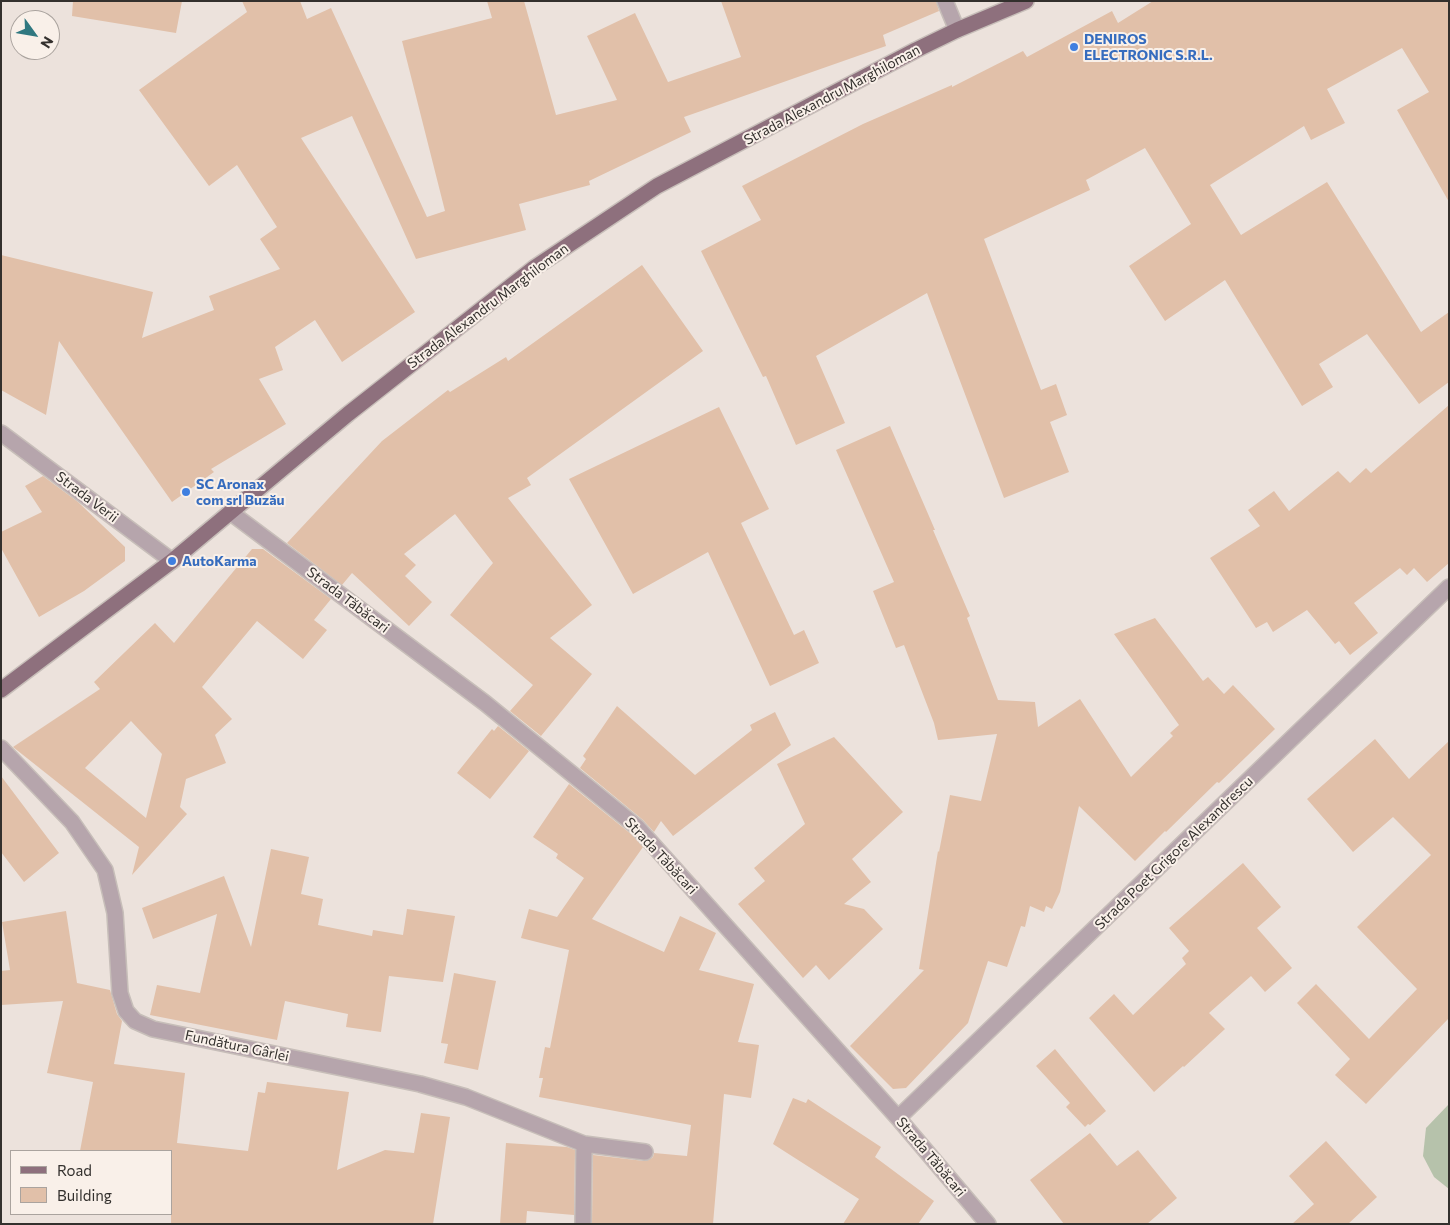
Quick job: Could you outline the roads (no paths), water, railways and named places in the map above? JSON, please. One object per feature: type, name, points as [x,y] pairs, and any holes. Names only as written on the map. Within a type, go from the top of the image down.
[{"type":"main road","name":"Strada Alexandru Marghiloman","points":[[1,690],[172,561],[348,414],[534,268],[658,186],[957,30],[1026,1]]},
{"type":"street","points":[[945,1],[957,30]]},
{"type":"street","name":"Strada Verii","points":[[1,433],[172,561]]},
{"type":"street","name":"Strada Tăbăcari","points":[[230,512],[485,703],[637,827],[898,1118],[988,1224]]},
{"type":"street","name":"Strada Poet Grigore Alexandrescu","points":[[898,1118],[1449,587]]},
{"type":"street","name":"Fundătura Gârlei","points":[[1,748],[72,822],[105,870],[115,913],[120,993],[126,1011],[135,1021],[153,1029],[420,1084],[466,1097],[584,1144],[645,1152]]},
{"type":"street","points":[[583,1224],[584,1144]]},
{"type":"place","name":"DENIROS ELECTRONIC S.R.L.","points":[[1074,47]]},
{"type":"place","name":"SC Aronax com srl Buzău","points":[[186,492]]},
{"type":"place","name":"AutoKarma","points":[[172,561]]}]
